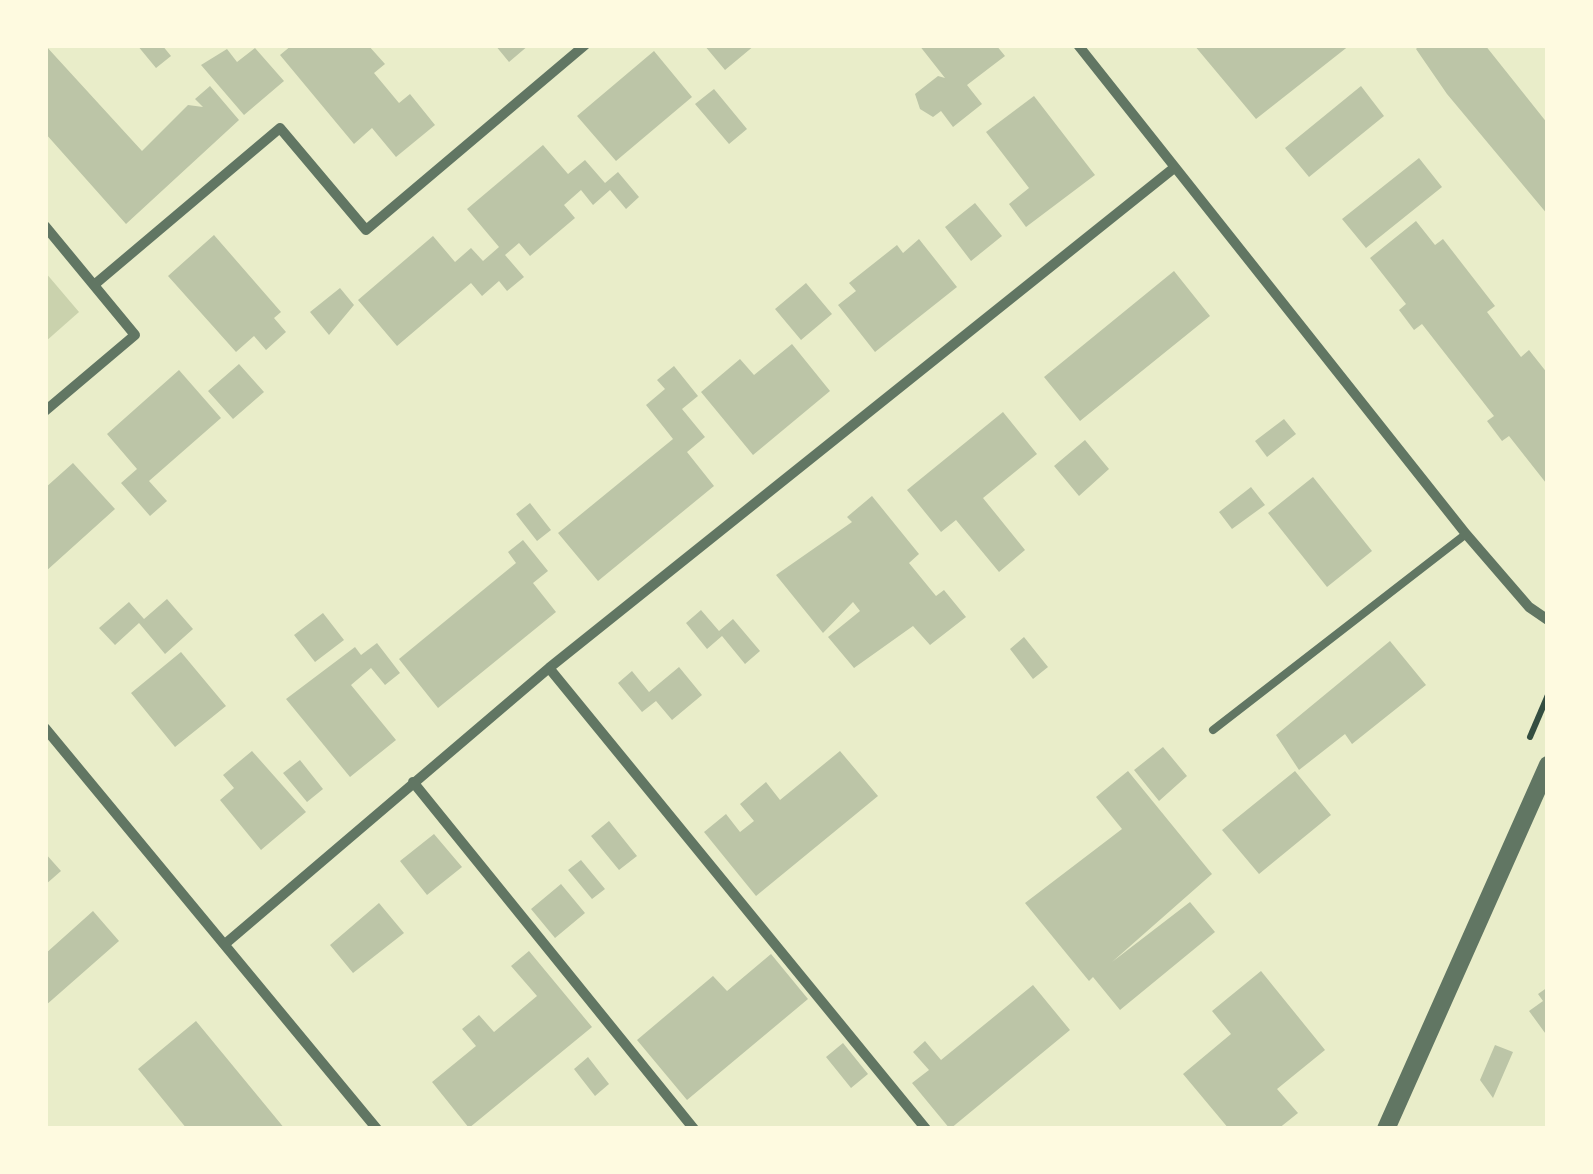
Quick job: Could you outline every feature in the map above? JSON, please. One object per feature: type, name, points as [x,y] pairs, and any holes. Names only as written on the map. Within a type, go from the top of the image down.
[{"type":"street","points":[[94,285],[280,128],[366,230],[585,45]]},
{"type":"street","points":[[1078,45],[1466,534],[1529,607],[1548,620]]},
{"type":"street","points":[[225,944],[550,668],[1174,168]]},
{"type":"street","points":[[45,226],[136,335],[45,411]]},
{"type":"street","points":[[550,668],[926,1129]]},
{"type":"street","points":[[45,728],[377,1129]]},
{"type":"street","points":[[1386,1129],[1548,765]]},
{"type":"street","points":[[413,782],[694,1129]]},
{"type":"lane","points":[[1213,730],[1466,534]]},
{"type":"green space","points":[[45,272],[79,312],[45,342]]},
{"type":"building","points":[[45,45],[142,151],[188,105],[203,107],[195,99],[210,86],[239,120],[126,224],[45,133]]},
{"type":"building","points":[[137,45],[162,45],[171,56],[156,68]]},
{"type":"building","points":[[292,45],[368,45],[385,64],[374,73],[399,103],[410,94],[435,125],[396,157],[372,128],[354,144],[280,55]]},
{"type":"building","points":[[495,45],[529,45],[509,62]]},
{"type":"building","points":[[704,45],[755,45],[725,70]]},
{"type":"building","points":[[919,45],[996,45],[1005,56],[967,85],[982,104],[953,127],[941,111],[933,117],[920,109],[915,94],[938,76],[945,78]]},
{"type":"building","points":[[1194,45],[1350,45],[1256,119]]},
{"type":"building","points":[[1420,45],[1485,45],[1548,124],[1548,215],[1447,94],[1416,49]]},
{"type":"building","points":[[255,48],[284,81],[244,115],[201,65],[227,49],[237,62]]},
{"type":"building","points":[[654,51],[692,97],[616,161],[577,116]]},
{"type":"building","points":[[1361,86],[1384,116],[1309,177],[1285,148]]},
{"type":"building","points":[[714,89],[747,129],[729,144],[695,104]]},
{"type":"building","points":[[1034,96],[1095,175],[1026,227],[1009,204],[1029,188],[986,132]]},
{"type":"building","points":[[543,145],[568,174],[585,160],[605,183],[618,172],[639,197],[626,209],[610,190],[593,205],[581,190],[564,205],[575,218],[530,256],[519,243],[505,255],[524,277],[507,291],[499,281],[482,296],[471,283],[397,346],[358,300],[433,236],[455,262],[471,248],[483,261],[499,247],[467,209]]},
{"type":"building","points":[[1419,158],[1442,187],[1366,248],[1342,219]]},
{"type":"building","points":[[975,203],[1002,236],[971,261],[945,227]]},
{"type":"building","points":[[1416,221],[1435,245],[1443,239],[1495,306],[1487,312],[1521,357],[1529,350],[1548,374],[1546,483],[1509,436],[1502,441],[1487,421],[1494,416],[1422,324],[1414,330],[1399,310],[1406,304],[1370,258]]},
{"type":"building","points":[[214,235],[281,312],[274,318],[286,332],[266,350],[254,336],[236,352],[168,276]]},
{"type":"building","points":[[919,239],[957,287],[875,352],[838,305],[856,291],[849,283],[897,245],[903,253]]},
{"type":"building","points":[[1174,271],[1210,316],[1080,421],[1044,377]]},
{"type":"building","points":[[806,283],[832,314],[801,340],[775,309]]},
{"type":"building","points":[[340,288],[354,305],[329,335],[310,312]]},
{"type":"building","points":[[792,344],[830,391],[753,455],[701,392],[740,359],[754,375]]},
{"type":"building","points":[[239,364],[264,392],[233,419],[208,391]]},
{"type":"building","points":[[674,366],[698,396],[682,409],[705,437],[687,452],[714,486],[598,581],[558,533],[673,439],[646,405],[665,389],[657,380]]},
{"type":"building","points":[[179,370],[221,418],[149,481],[167,501],[150,516],[121,483],[137,469],[107,434]]},
{"type":"building","points":[[1003,412],[1037,454],[983,498],[1025,550],[999,572],[956,520],[941,532],[907,490]]},
{"type":"building","points":[[1284,419],[1296,434],[1267,457],[1255,441]]},
{"type":"building","points":[[1085,440],[1109,469],[1079,496],[1054,466]]},
{"type":"building","points":[[73,463],[115,509],[45,572],[45,488]]},
{"type":"building","points":[[1313,477],[1372,551],[1327,587],[1268,513]]},
{"type":"building","points":[[1251,487],[1265,505],[1232,529],[1219,512]]},
{"type":"building","points":[[872,496],[919,554],[909,563],[936,596],[944,590],[966,617],[930,645],[913,626],[854,668],[828,637],[860,611],[853,602],[823,633],[776,575],[852,522],[847,517]]},
{"type":"building","points":[[530,503],[551,530],[537,541],[516,514]]},
{"type":"building","points":[[523,540],[548,571],[533,583],[556,612],[438,708],[399,659],[516,563],[508,552]]},
{"type":"building","points":[[167,599],[193,629],[165,654],[139,623],[115,645],[99,628],[129,602],[144,619]]},
{"type":"building","points":[[701,610],[719,631],[733,619],[760,651],[745,664],[722,636],[707,649],[686,623]]},
{"type":"building","points":[[323,613],[344,640],[315,662],[294,635]]},
{"type":"building","points":[[1024,637],[1048,667],[1033,679],[1010,649]]},
{"type":"building","points":[[1390,641],[1426,685],[1352,744],[1345,734],[1299,770],[1276,735]]},
{"type":"building","points":[[377,643],[400,673],[385,685],[371,668],[351,685],[396,740],[350,777],[286,699],[355,647],[361,655]]},
{"type":"building","points":[[181,652],[226,706],[175,747],[131,693]]},
{"type":"building","points":[[679,667],[702,695],[672,720],[656,701],[642,712],[618,683],[632,671],[649,692]]},
{"type":"building","points":[[1163,747],[1187,776],[1159,801],[1134,770]]},
{"type":"building","points":[[252,751],[306,812],[261,850],[220,800],[234,788],[223,775]]},
{"type":"building","points":[[840,751],[878,796],[756,896],[704,832],[726,814],[740,832],[754,821],[740,804],[766,782],[780,800]]},
{"type":"building","points":[[300,760],[323,789],[307,802],[283,773]]},
{"type":"building","points":[[1128,771],[1212,874],[1112,962],[1190,902],[1215,932],[1120,1010],[1093,977],[1089,981],[1025,903],[1122,829],[1096,797]]},
{"type":"building","points":[[1295,771],[1331,815],[1259,874],[1222,830]]},
{"type":"building","points":[[609,821],[637,856],[619,870],[591,836]]},
{"type":"building","points":[[434,834],[462,867],[427,895],[400,861]]},
{"type":"building","points":[[45,853],[61,871],[45,885]]},
{"type":"building","points":[[581,860],[605,889],[592,899],[568,870]]},
{"type":"building","points":[[561,884],[585,913],[555,938],[531,909]]},
{"type":"building","points":[[379,903],[404,933],[353,973],[330,945]]},
{"type":"building","points":[[93,911],[119,941],[45,1006],[45,954]]},
{"type":"building","points":[[529,951],[592,1027],[469,1128],[432,1082],[476,1046],[462,1029],[479,1015],[494,1032],[537,996],[511,966]]},
{"type":"building","points":[[771,954],[808,999],[687,1100],[637,1040],[713,976],[727,991]]},
{"type":"building","points":[[1261,971],[1325,1050],[1277,1089],[1298,1113],[1278,1129],[1229,1129],[1183,1074],[1231,1034],[1212,1011]]},
{"type":"building","points":[[1033,985],[1070,1030],[950,1129],[912,1083],[929,1070],[913,1052],[925,1041],[941,1060]]},
{"type":"building","points":[[1548,987],[1548,1037],[1529,1011],[1543,1001],[1538,994]]},
{"type":"building","points":[[196,1021],[285,1129],[187,1129],[138,1069]]},
{"type":"building","points":[[843,1043],[868,1074],[851,1088],[826,1057]]},
{"type":"building","points":[[1495,1045],[1513,1052],[1493,1098],[1480,1080]]},
{"type":"building","points":[[588,1057],[609,1084],[595,1096],[574,1069]]}]
